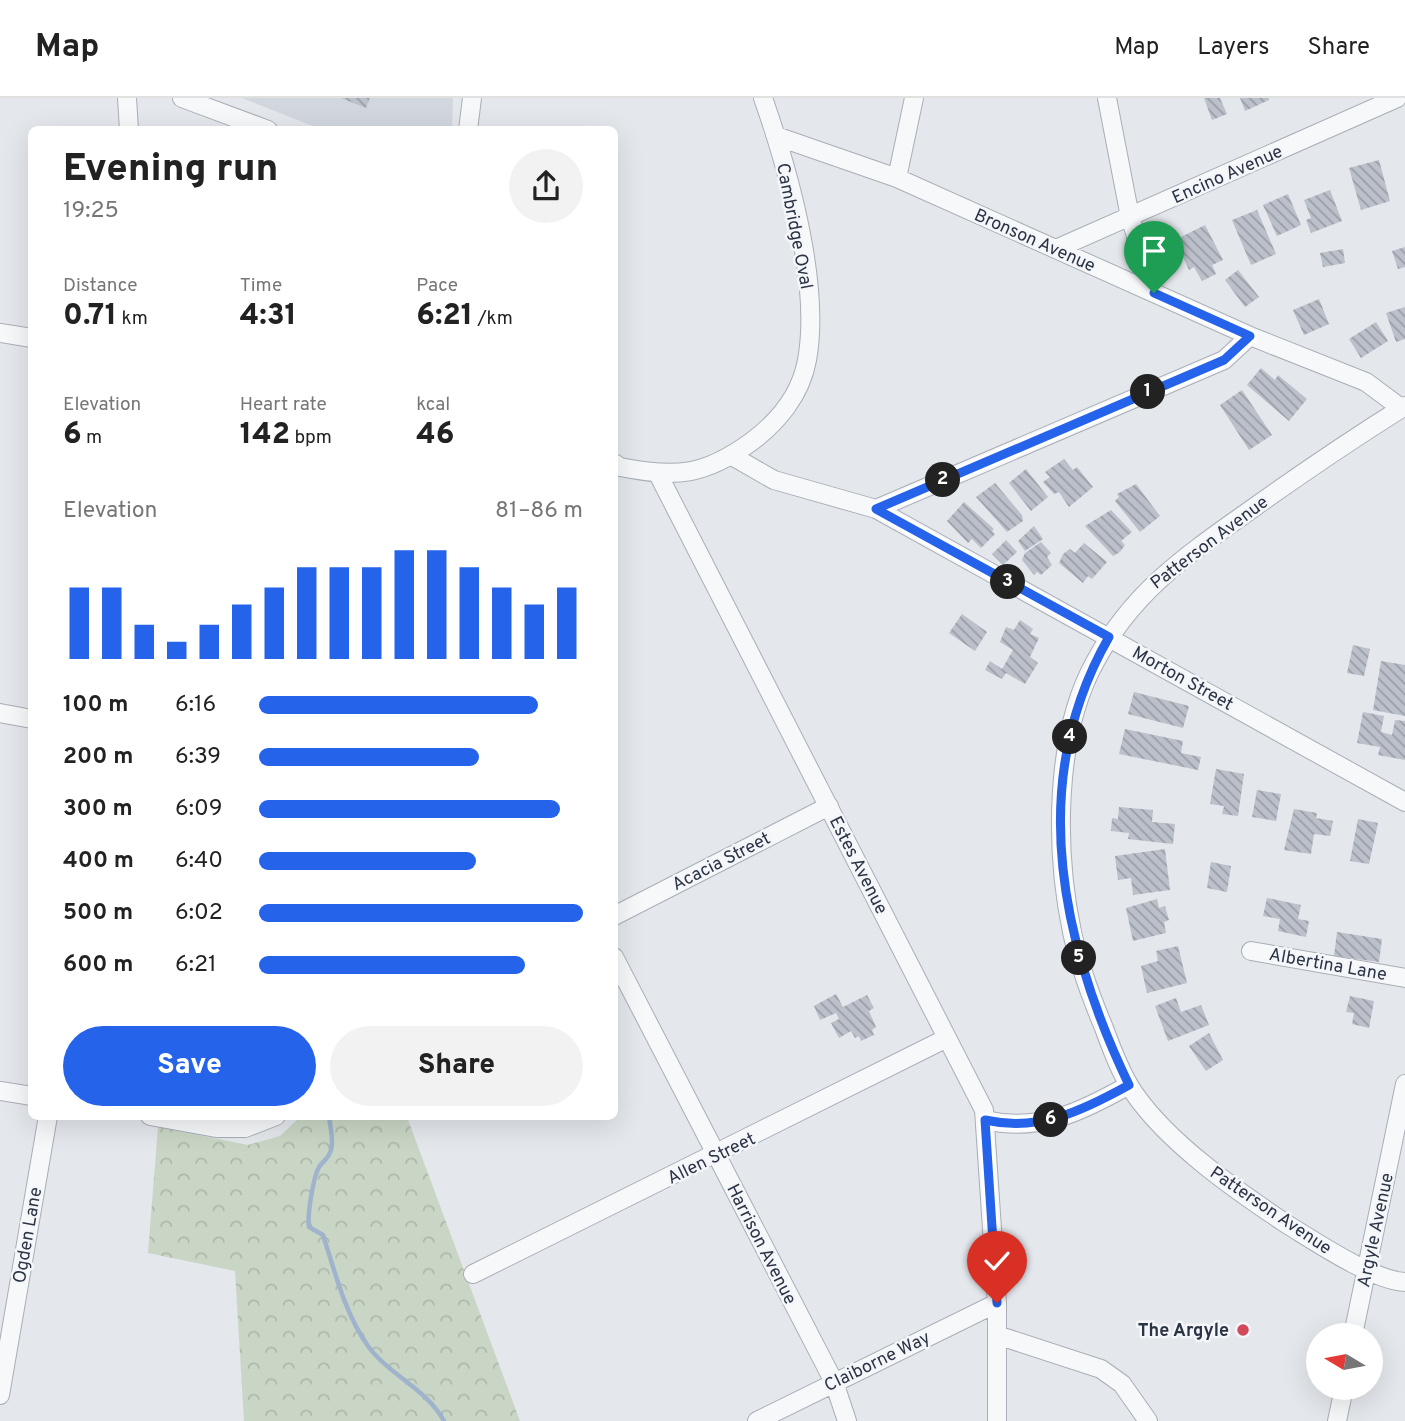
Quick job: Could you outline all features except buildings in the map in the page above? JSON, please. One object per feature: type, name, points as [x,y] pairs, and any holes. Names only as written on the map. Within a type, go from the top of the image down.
[{"type":"street","points":[[127,98],[130,126]]},
{"type":"street","points":[[183,98],[228,122],[248,126]]},
{"type":"street","points":[[468,126],[472,98]]},
{"type":"street","name":"Cambridge Oval","points":[[618,467],[658,474],[693,473],[732,456],[782,415],[798,386],[807,361],[807,278],[795,207],[763,98]]},
{"type":"street","points":[[897,178],[914,98]]},
{"type":"street","points":[[1107,98],[1130,217],[1154,293]]},
{"type":"street","name":"Encino Avenue","points":[[1056,249],[1397,98]]},
{"type":"street","name":"Bronson Avenue","points":[[776,136],[897,178],[1250,336],[1366,382],[1403,407]]},
{"type":"street","points":[[0,333],[28,337]]},
{"type":"street","points":[[876,509],[1224,360],[1250,336]]},
{"type":"street","name":"Patterson Avenue","points":[[1403,407],[1315,464],[1173,565],[1146,590],[1109,637],[1082,692],[1069,741],[1061,812],[1064,886],[1072,933],[1084,979],[1129,1085],[1171,1133],[1231,1186],[1325,1249],[1391,1282],[1405,1282]]},
{"type":"street","name":"Morton Street","points":[[732,456],[774,480],[876,509],[1405,802]]},
{"type":"street","name":"Estes Avenue","points":[[658,474],[984,1110],[997,1303],[997,1421]]},
{"type":"street","points":[[0,713],[28,718]]},
{"type":"street","name":"Acacia Street","points":[[618,914],[829,806]]},
{"type":"street","name":"Albertina Lane","points":[[1251,951],[1405,978]]},
{"type":"street","name":"Harrison Avenue","points":[[618,965],[834,1382],[847,1421]]},
{"type":"street","name":"Allen Street","points":[[473,1274],[947,1038]]},
{"type":"street","name":"Argyle Avenue","points":[[1356,1323],[1405,1084]]},
{"type":"street","points":[[985,1120],[1027,1125],[1059,1119],[1129,1085]]},
{"type":"street","points":[[0,1091],[28,1095]]},
{"type":"street","name":"Ogden Lane","points":[[0,1395],[47,1120]]},
{"type":"street","points":[[172,1120],[216,1128],[246,1128],[266,1120]]},
{"type":"street","name":"Claiborne Way","points":[[757,1421],[997,1303]]},
{"type":"street","points":[[998,1335],[1101,1369],[1122,1384],[1148,1421]]},
{"type":"street","points":[[1337,1421],[1341,1400]]},
{"type":"shaded area","points":[[242,98],[453,98],[452,126],[312,126]]},
{"type":"green space","points":[[297,1120],[408,1120],[520,1421],[244,1421],[235,1271],[148,1253],[158,1127],[248,1145],[280,1136]]},
{"type":"waterway","points":[[330,1120],[332,1146],[315,1179],[309,1227],[323,1235],[347,1307],[368,1346],[386,1366],[428,1400],[444,1421]]},
{"type":"place","name":"The Argyle","points":[[1243,1330]]},
{"type":"route","points":[[997,1303],[985,1120],[1027,1125],[1059,1119],[1129,1085],[1084,979],[1064,886],[1061,812],[1069,741],[1077,704],[1092,666],[1109,637],[876,509],[1224,360],[1250,336],[1154,293]]}]
